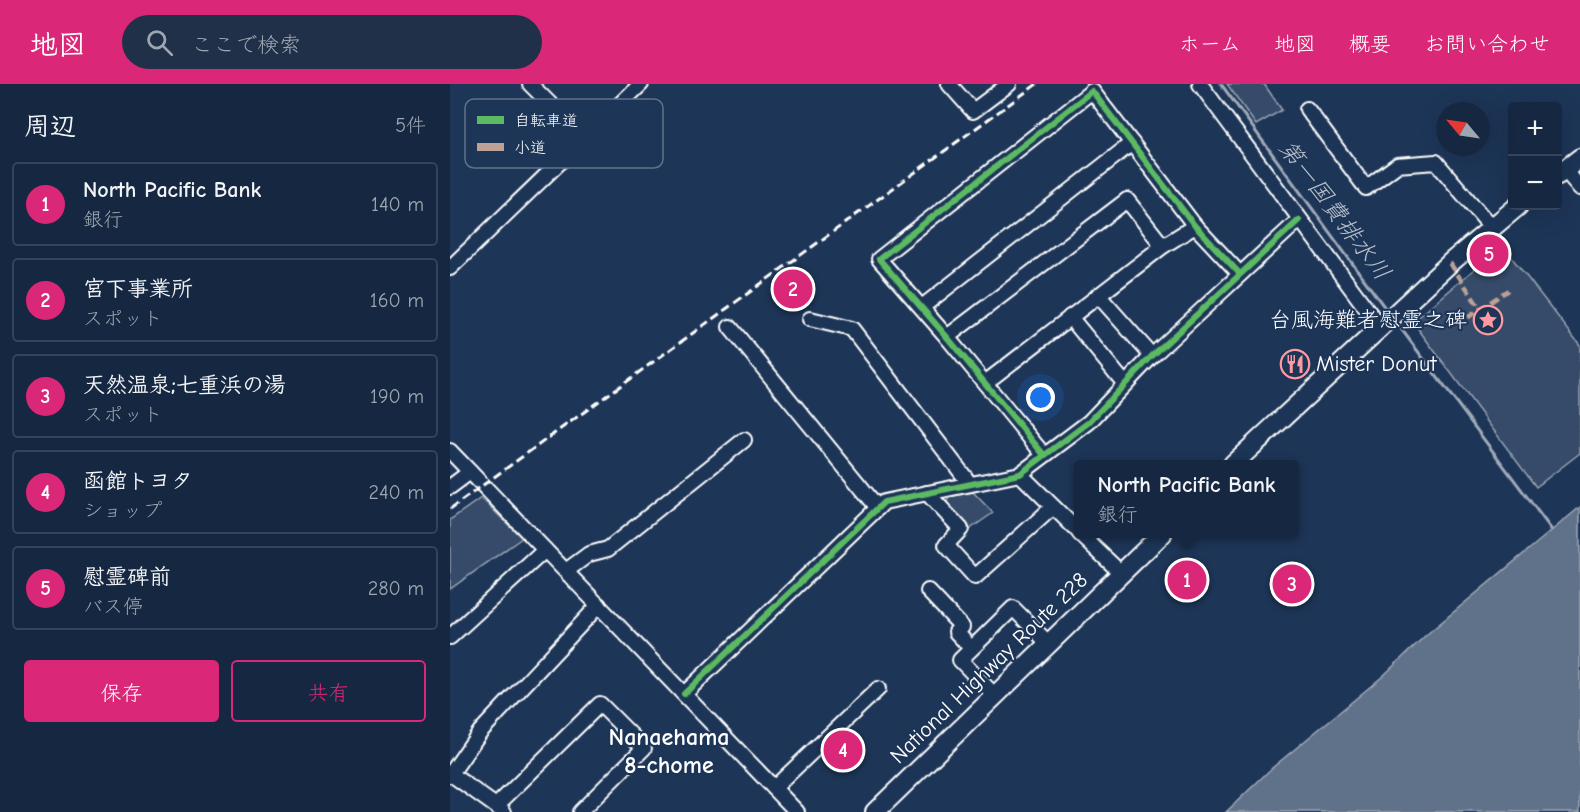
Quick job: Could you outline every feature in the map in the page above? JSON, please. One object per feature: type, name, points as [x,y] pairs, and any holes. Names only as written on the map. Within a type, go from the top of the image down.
[{"type":"highway","points":[[1562,172],[1580,158]]},
{"type":"highway","points":[[1238,460],[1383,325],[1513,210]]},
{"type":"highway","name":"National Highway Route 228","points":[[875,812],[1158,538]]},
{"type":"street","points":[[530,84],[545,99]]},
{"type":"street","points":[[625,99],[641,84]]},
{"type":"street","points":[[949,84],[973,111],[1009,84]]},
{"type":"street","points":[[1200,84],[1299,220],[1383,325]]},
{"type":"street","points":[[1044,455],[922,307],[879,259],[1092,91],[1195,226],[1240,274]]},
{"type":"street","points":[[1307,109],[1366,188],[1397,165],[1436,162],[1491,227]]},
{"type":"street","points":[[922,307],[1132,142]]},
{"type":"street","points":[[450,268],[554,168]]},
{"type":"street","points":[[1562,174],[1580,189]]},
{"type":"street","points":[[947,337],[1127,200],[1163,246]]},
{"type":"street","points":[[684,694],[884,502],[1020,474],[1089,422],[1152,356],[1299,220]]},
{"type":"street","points":[[985,383],[1163,246],[1195,226]]},
{"type":"street","points":[[1098,295],[1152,356]]},
{"type":"street","points":[[1070,317],[1125,384]]},
{"type":"street","points":[[810,319],[852,329],[970,484]]},
{"type":"street","points":[[730,327],[878,508]]},
{"type":"street","points":[[566,571],[589,554],[608,549],[744,440]]},
{"type":"street","points":[[450,451],[797,812]]},
{"type":"street","points":[[450,487],[470,472]]},
{"type":"street","points":[[1020,474],[1074,527]]},
{"type":"street","points":[[927,493],[961,529],[946,545],[975,577],[1053,507]]},
{"type":"street","points":[[1085,538],[1121,573]]},
{"type":"street","points":[[450,637],[545,550]]},
{"type":"street","points":[[927,591],[962,627],[956,632],[971,648]]},
{"type":"street","points":[[580,812],[644,748],[600,704],[500,809],[451,775],[480,732],[599,605]]},
{"type":"street","points":[[995,696],[960,660],[971,648],[1013,608],[1049,644]]},
{"type":"street","points":[[774,788],[878,688]]},
{"type":"shaded area","points":[[1227,84],[1264,84],[1282,110],[1256,125]]},
{"type":"shaded area","points":[[1502,245],[1580,345],[1580,453],[1536,487],[1413,322]]},
{"type":"shaded area","points":[[973,492],[993,513],[970,529],[945,506],[949,497]]},
{"type":"shaded area","points":[[481,498],[522,538],[450,589],[450,520]]},
{"type":"shaded area","points":[[1580,507],[1580,812],[1226,812],[1272,768],[1383,676],[1426,635]]},
{"type":"waterway","name":"第一国費排水川","points":[[1221,84],[1388,312]]},
{"type":"waterway","name":"第一国費排水川","points":[[1396,322],[1551,529]]},
{"type":"railway","points":[[450,509],[1037,84]]},
{"type":"marked path","points":[[1450,263],[1481,310]]},
{"type":"marked path","points":[[1457,325],[1508,290]]},
{"type":"cycle path","points":[[1044,455],[879,259],[1092,91],[1195,226],[1240,274]]},
{"type":"cycle path","points":[[684,694],[884,502],[1020,474],[1089,422],[1152,356],[1299,220]]},
{"type":"place","name":"慰霊碑前","points":[[1489,254]]},
{"type":"place","name":"宮下事業所","points":[[793,289]]},
{"type":"place","name":"台風海難者慰霊之碑","points":[[1488,320]]},
{"type":"place","name":"Mister Donut","points":[[1295,364]]},
{"type":"place","name":"North Pacific Bank","points":[[1187,580]]},
{"type":"place","name":"天然温泉;七重浜の湯","points":[[1292,584]]},
{"type":"place","name":"函館トヨタ","points":[[843,750]]},
{"type":"district","name":"Nanaehama 8-chome","points":[[669,751]]}]
